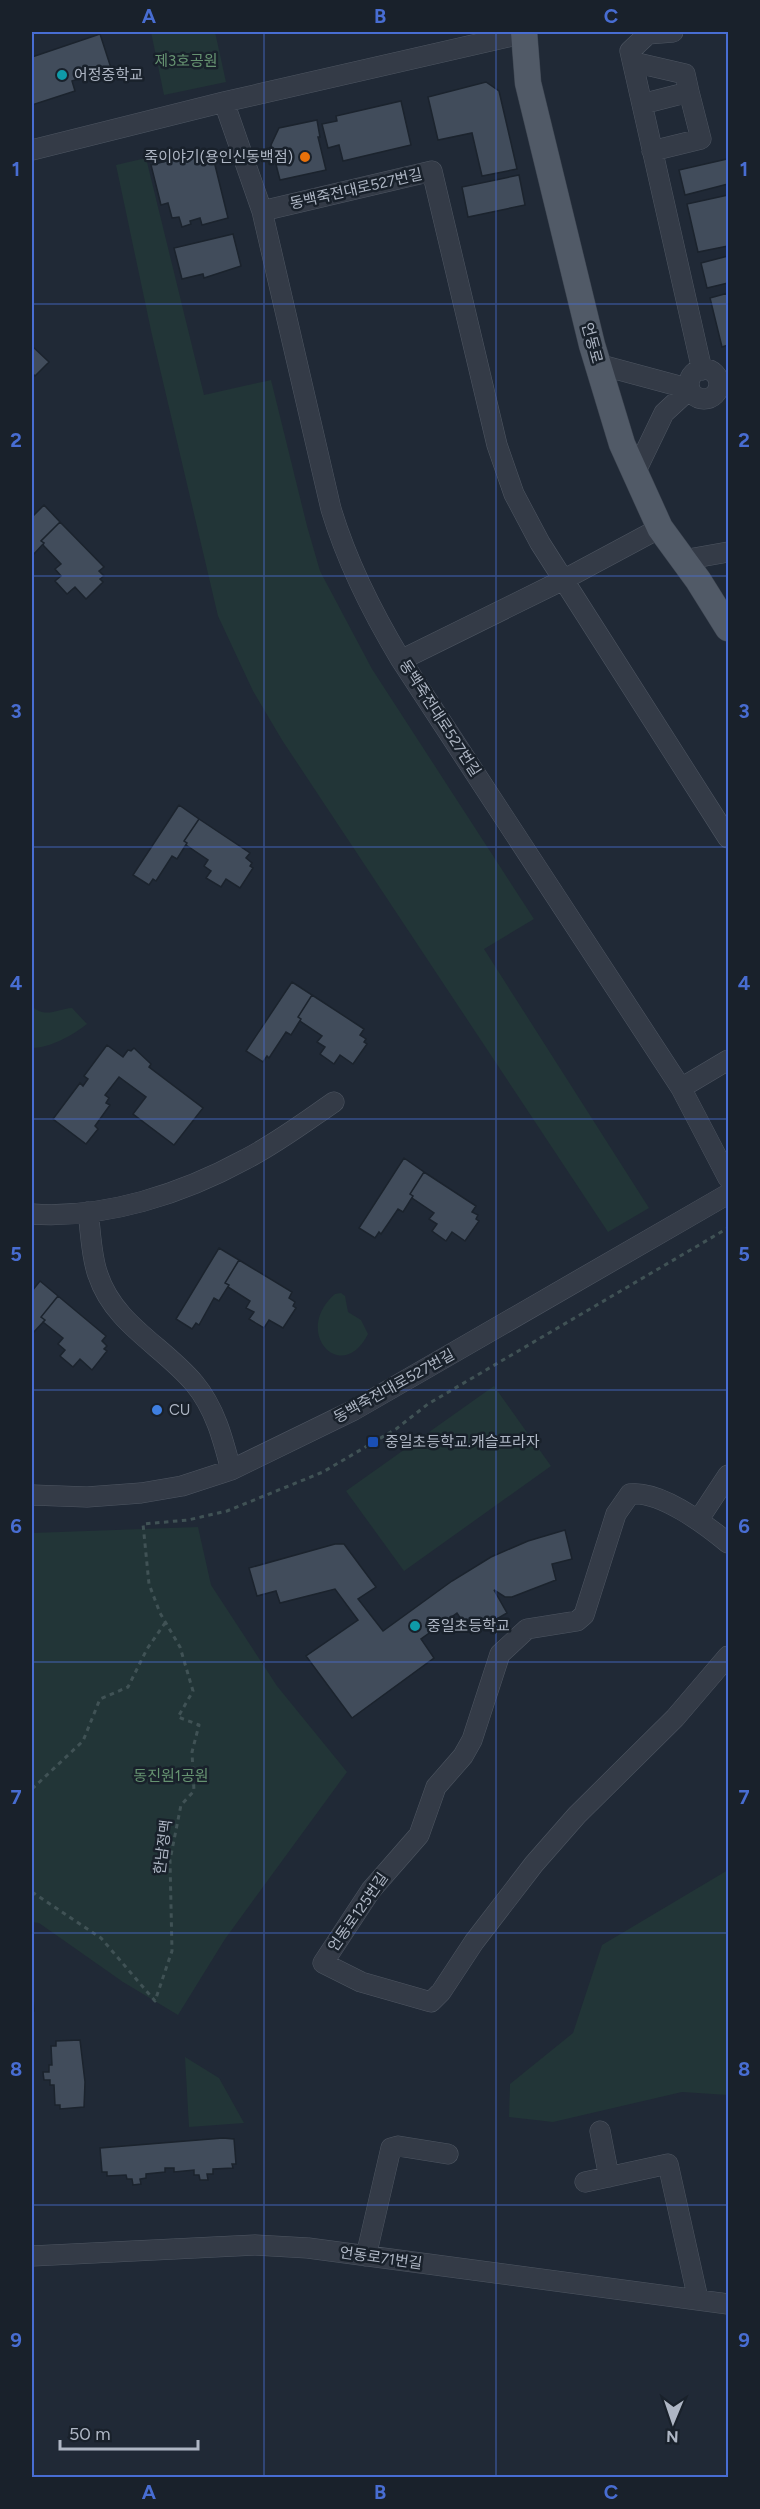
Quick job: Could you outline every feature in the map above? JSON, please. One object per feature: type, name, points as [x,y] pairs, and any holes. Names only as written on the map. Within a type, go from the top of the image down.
[{"type":"main road","name":"언동로","points":[[524,32],[528,83],[597,364],[622,444],[660,528],[729,628]]},
{"type":"street","points":[[32,150],[524,32]]},
{"type":"street","points":[[673,32],[648,34],[631,57],[702,370]]},
{"type":"street","points":[[631,57],[685,74],[701,139],[652,151]]},
{"type":"street","points":[[642,104],[689,92]]},
{"type":"street","name":"동백죽전대로527번길","points":[[225,102],[262,211],[338,532],[365,596],[401,660],[681,1088],[729,1178]]},
{"type":"street","name":"동백죽전대로527번길","points":[[262,211],[432,171],[505,469],[525,517],[729,838]]},
{"type":"street","points":[[597,364],[690,389]]},
{"type":"street","points":[[708,369],[724,386],[716,395],[706,400],[696,397],[690,389],[690,378],[697,371],[708,369]]},
{"type":"street","points":[[635,473],[664,412],[690,389]]},
{"type":"street","points":[[401,660],[563,580],[660,528]]},
{"type":"street","points":[[683,560],[729,552]]},
{"type":"street","points":[[681,1088],[729,1060]]},
{"type":"street","points":[[32,1214],[61,1215],[88,1212],[153,1198],[227,1169],[278,1140],[334,1102]]},
{"type":"street","name":"동백죽전대로527번길","points":[[32,1495],[87,1497],[141,1493],[182,1486],[231,1470],[354,1410],[729,1194]]},
{"type":"street","points":[[88,1212],[98,1275],[106,1293],[128,1322],[180,1368],[204,1395],[224,1439],[231,1470]]},
{"type":"street","points":[[699,1519],[729,1474]]},
{"type":"street","name":"언동로125번길","points":[[729,1543],[699,1519],[642,1492],[630,1494],[616,1514],[584,1615],[577,1621],[527,1629],[500,1654],[472,1740],[463,1756],[436,1786],[419,1834],[371,1890],[323,1963],[361,1982],[431,2002],[441,1992],[474,1942],[534,1864],[577,1815],[675,1719],[729,1656]]},
{"type":"street","points":[[600,2131],[609,2177]]},
{"type":"street","points":[[366,2256],[391,2148],[398,2146],[447,2154]]},
{"type":"street","points":[[585,2182],[668,2164],[698,2299]]},
{"type":"street","name":"언동로71번길","points":[[32,2256],[255,2245],[309,2248],[729,2304]]},
{"type":"path","name":"한남정맥","points":[[32,1892],[101,1938],[155,2001],[172,1951],[170,1860],[181,1805],[194,1791],[192,1752],[199,1725],[178,1717],[193,1691],[180,1647],[165,1622],[149,1584],[143,1524],[188,1520],[227,1511],[323,1472],[396,1429],[428,1404],[729,1228]]},
{"type":"path","points":[[32,1789],[82,1741],[100,1699],[128,1687],[147,1649],[165,1622]]},
{"type":"green space","name":"제3호공원","points":[[151,32],[215,32],[226,82],[164,95]]},
{"type":"green space","points":[[146,158],[204,395],[271,380],[320,571],[372,669],[534,919],[484,949],[649,1208],[608,1232],[282,740],[253,691],[218,616],[152,335],[116,165]]},
{"type":"green space","points":[[32,1006],[46,1013],[72,1008],[87,1024],[61,1040],[32,1048]]},
{"type":"green space","points":[[341,1293],[345,1296],[348,1312],[361,1320],[368,1334],[357,1349],[346,1355],[335,1354],[325,1348],[319,1337],[318,1324],[323,1309],[335,1294]]},
{"type":"green space","points":[[494,1386],[551,1466],[404,1571],[346,1491]]},
{"type":"green space","name":"동진원1공원","points":[[198,1527],[211,1585],[277,1686],[347,1772],[225,1939],[178,2015],[123,1982],[39,1923],[32,1922],[32,1533]]},
{"type":"green space","points":[[728,1870],[728,2095],[682,2092],[553,2122],[509,2117],[510,2084],[573,2033],[602,1945]]},
{"type":"green space","points":[[185,2057],[219,2078],[244,2123],[189,2127]]},
{"type":"building","name":"어정중학교","points":[[100,34],[111,68],[72,81],[75,91],[32,105],[32,57]]},
{"type":"building","points":[[486,82],[499,91],[517,169],[482,176],[472,133],[438,140],[428,97]]},
{"type":"building","points":[[401,101],[411,145],[343,161],[339,145],[328,148],[322,124],[337,121],[336,116]]},
{"type":"building","points":[[317,120],[320,137],[318,137],[326,170],[280,180],[271,145],[279,128]]},
{"type":"building","points":[[201,152],[202,157],[211,162],[214,161],[228,218],[202,225],[200,218],[182,227],[179,217],[172,218],[168,203],[161,205],[151,165]]},
{"type":"building","points":[[727,159],[728,184],[685,195],[679,170]]},
{"type":"building","points":[[519,175],[525,205],[468,217],[462,187]]},
{"type":"building","points":[[728,195],[728,246],[698,252],[687,204]]},
{"type":"building","points":[[233,234],[241,266],[204,278],[203,274],[182,279],[174,248]]},
{"type":"building","points":[[728,256],[728,283],[707,288],[701,263]]},
{"type":"building","points":[[728,293],[728,345],[722,347],[710,298]]},
{"type":"building","points":[[32,346],[49,362],[35,376],[32,373]]},
{"type":"building","points":[[44,505],[60,522],[41,541],[44,543],[32,556],[32,517]]},
{"type":"building","points":[[60,522],[104,567],[99,571],[104,576],[100,579],[103,582],[86,599],[75,587],[67,594],[55,581],[61,576],[55,569],[61,564],[41,541]]},
{"type":"building","points":[[179,805],[199,819],[184,841],[187,843],[177,859],[172,856],[156,881],[153,879],[149,885],[133,875]]},
{"type":"building","points":[[199,819],[250,853],[246,858],[252,863],[250,866],[253,868],[240,888],[226,879],[221,887],[206,878],[211,871],[204,866],[208,860],[186,845],[184,841]]},
{"type":"building","points":[[292,982],[312,995],[298,1017],[301,1019],[291,1035],[286,1032],[269,1058],[267,1056],[263,1062],[246,1051]]},
{"type":"building","points":[[312,995],[364,1029],[360,1035],[366,1039],[364,1042],[367,1044],[353,1064],[340,1055],[334,1064],[320,1054],[325,1047],[317,1042],[322,1036],[300,1021],[298,1017]]},
{"type":"building","points":[[107,1045],[123,1057],[128,1050],[131,1051],[134,1048],[151,1064],[149,1067],[203,1108],[174,1145],[133,1114],[146,1097],[119,1077],[105,1095],[109,1098],[106,1103],[110,1105],[95,1126],[98,1129],[86,1144],[53,1119],[80,1083],[83,1086],[88,1079],[84,1076]]},
{"type":"building","points":[[404,1158],[424,1172],[410,1194],[413,1196],[403,1212],[398,1209],[381,1234],[379,1232],[375,1238],[359,1228]]},
{"type":"building","points":[[424,1172],[476,1206],[472,1212],[478,1215],[476,1219],[479,1221],[465,1241],[452,1232],[446,1241],[432,1231],[437,1224],[429,1219],[434,1213],[412,1198],[410,1194]]},
{"type":"building","points":[[219,1248],[239,1260],[225,1283],[229,1285],[219,1301],[214,1298],[199,1325],[196,1323],[192,1329],[176,1319]]},
{"type":"building","points":[[239,1260],[292,1292],[289,1298],[295,1302],[293,1306],[296,1308],[283,1328],[269,1320],[264,1328],[249,1319],[254,1312],[246,1308],[250,1301],[225,1283]]},
{"type":"building","points":[[40,1281],[58,1296],[41,1317],[45,1320],[32,1334],[32,1291]]},
{"type":"building","points":[[58,1296],[106,1336],[102,1341],[107,1346],[104,1349],[107,1351],[92,1370],[80,1359],[73,1367],[60,1356],[65,1350],[58,1344],[63,1338],[43,1322],[45,1320],[41,1317]]},
{"type":"building","name":"중일초등학교","points":[[565,1530],[572,1559],[552,1564],[556,1580],[512,1597],[505,1597],[494,1590],[507,1613],[471,1634],[457,1613],[421,1639],[434,1658],[352,1718],[306,1656],[358,1620],[335,1589],[280,1603],[276,1591],[257,1596],[249,1568],[335,1544],[344,1544],[376,1587],[358,1599],[383,1631],[452,1581],[491,1557],[528,1541]]},
{"type":"building","points":[[32,1986],[34,2011],[32,2011]]},
{"type":"building","points":[[80,2040],[85,2082],[84,2107],[60,2109],[60,2105],[55,2105],[54,2085],[50,2085],[50,2080],[44,2080],[43,2072],[49,2072],[49,2065],[52,2065],[51,2046],[56,2046],[56,2041]]},
{"type":"building","points":[[234,2139],[236,2164],[232,2164],[233,2168],[213,2169],[213,2174],[207,2174],[208,2180],[200,2180],[199,2175],[194,2175],[194,2170],[174,2172],[174,2168],[165,2168],[165,2172],[146,2174],[146,2178],[140,2179],[141,2184],[133,2185],[132,2179],[127,2179],[126,2175],[107,2176],[107,2172],[102,2172],[100,2148]]},
{"type":"place","name":"어정중학교","points":[[62,75]]},
{"type":"place","name":"죽이야기(용인신동백점)","points":[[305,157]]},
{"type":"place","name":"CU","points":[[157,1410]]},
{"type":"place","name":"중일초등학교.캐슬프라자","points":[[373,1442]]},
{"type":"place","name":"중일초등학교","points":[[415,1626]]}]
